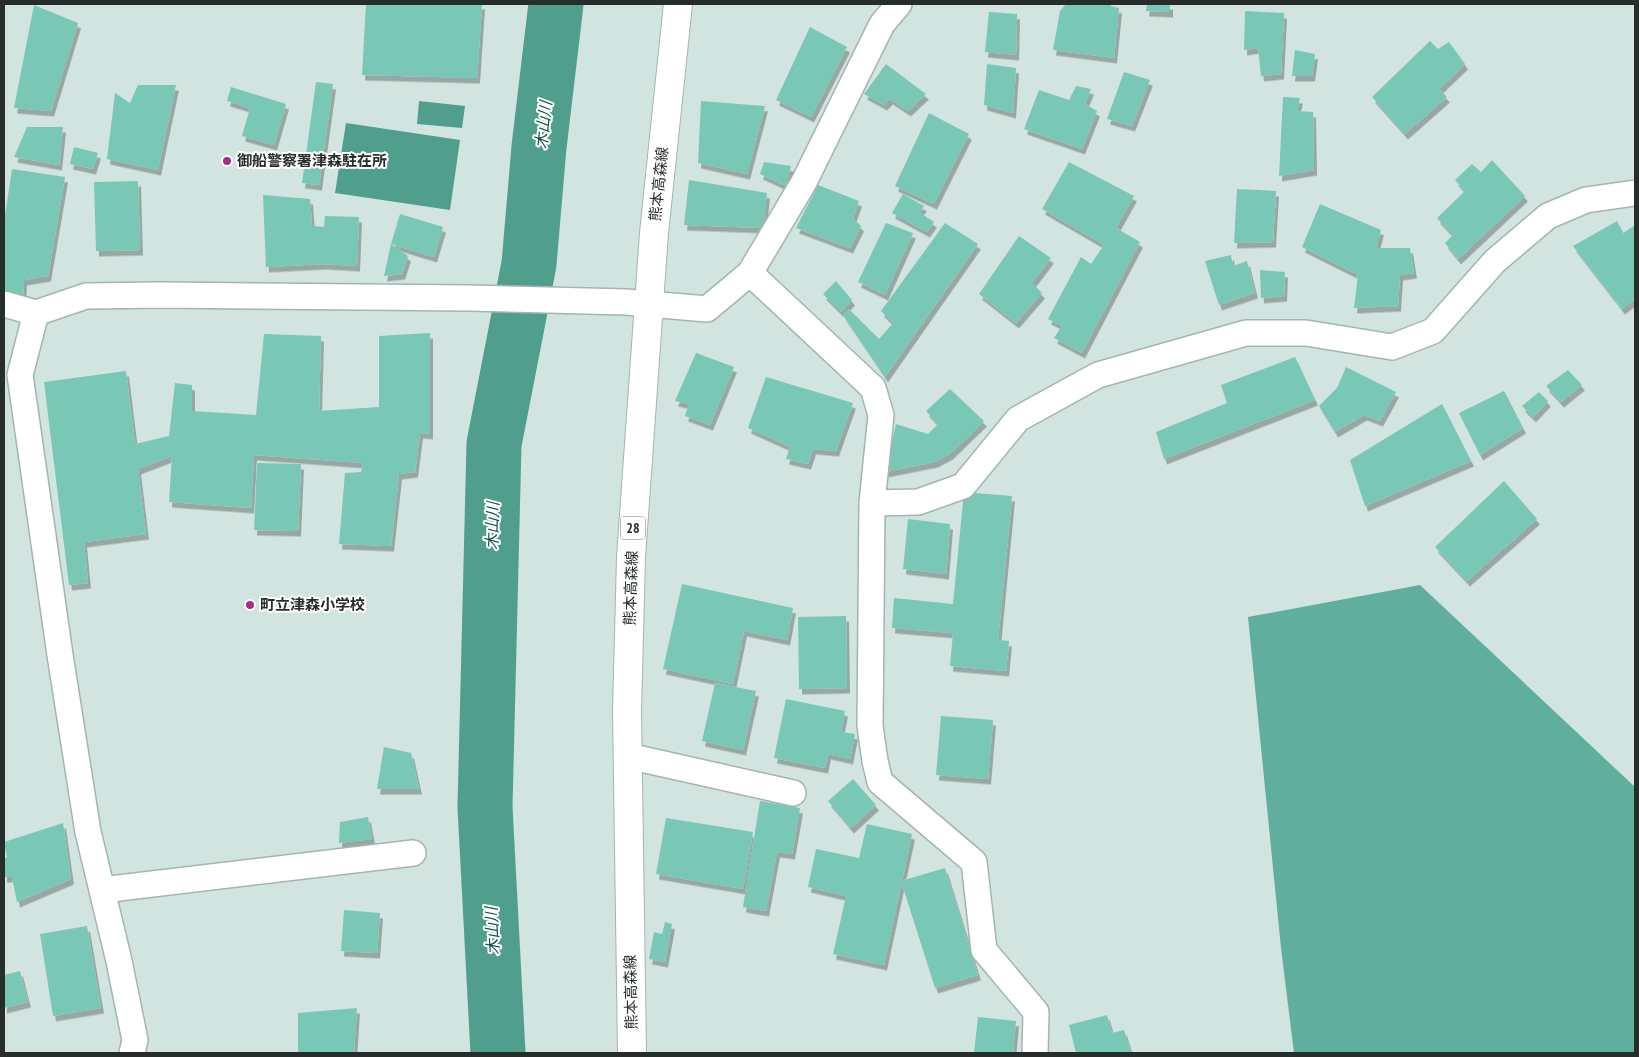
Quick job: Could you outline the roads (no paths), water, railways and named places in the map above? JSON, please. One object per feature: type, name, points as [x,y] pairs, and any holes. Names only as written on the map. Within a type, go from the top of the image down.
[{"type":"main road","name":"熊本高森線","points":[[632,1053],[627,711],[637,303],[654,233],[678,4]]},
{"type":"street","points":[[4,304],[36,313],[86,296],[161,295],[469,298],[637,303],[707,309],[750,273],[804,182],[882,24],[899,4]]},
{"type":"street","points":[[872,503],[918,502],[963,486],[1018,419],[1098,375],[1246,333],[1306,333],[1392,346],[1433,331],[1495,260],[1548,216],[1586,200],[1635,193]]},
{"type":"street","points":[[750,273],[873,388],[881,415],[872,503],[870,726],[880,782],[974,862],[984,950],[1036,1012],[1035,1053]]},
{"type":"street","points":[[36,313],[20,375],[86,822],[119,961],[135,1040],[132,1053]]},
{"type":"street","points":[[628,756],[793,793]]},
{"type":"street","points":[[102,890],[413,853]]},
{"type":"waterway","name":"木山川","points":[[498,1053],[485,807],[494,444],[529,264],[539,147],[556,4]]},
{"type":"place","name":"御船警察署津森駐在所","points":[[227,161]]},
{"type":"place","name":"町立津森小学校","points":[[250,605]]}]
